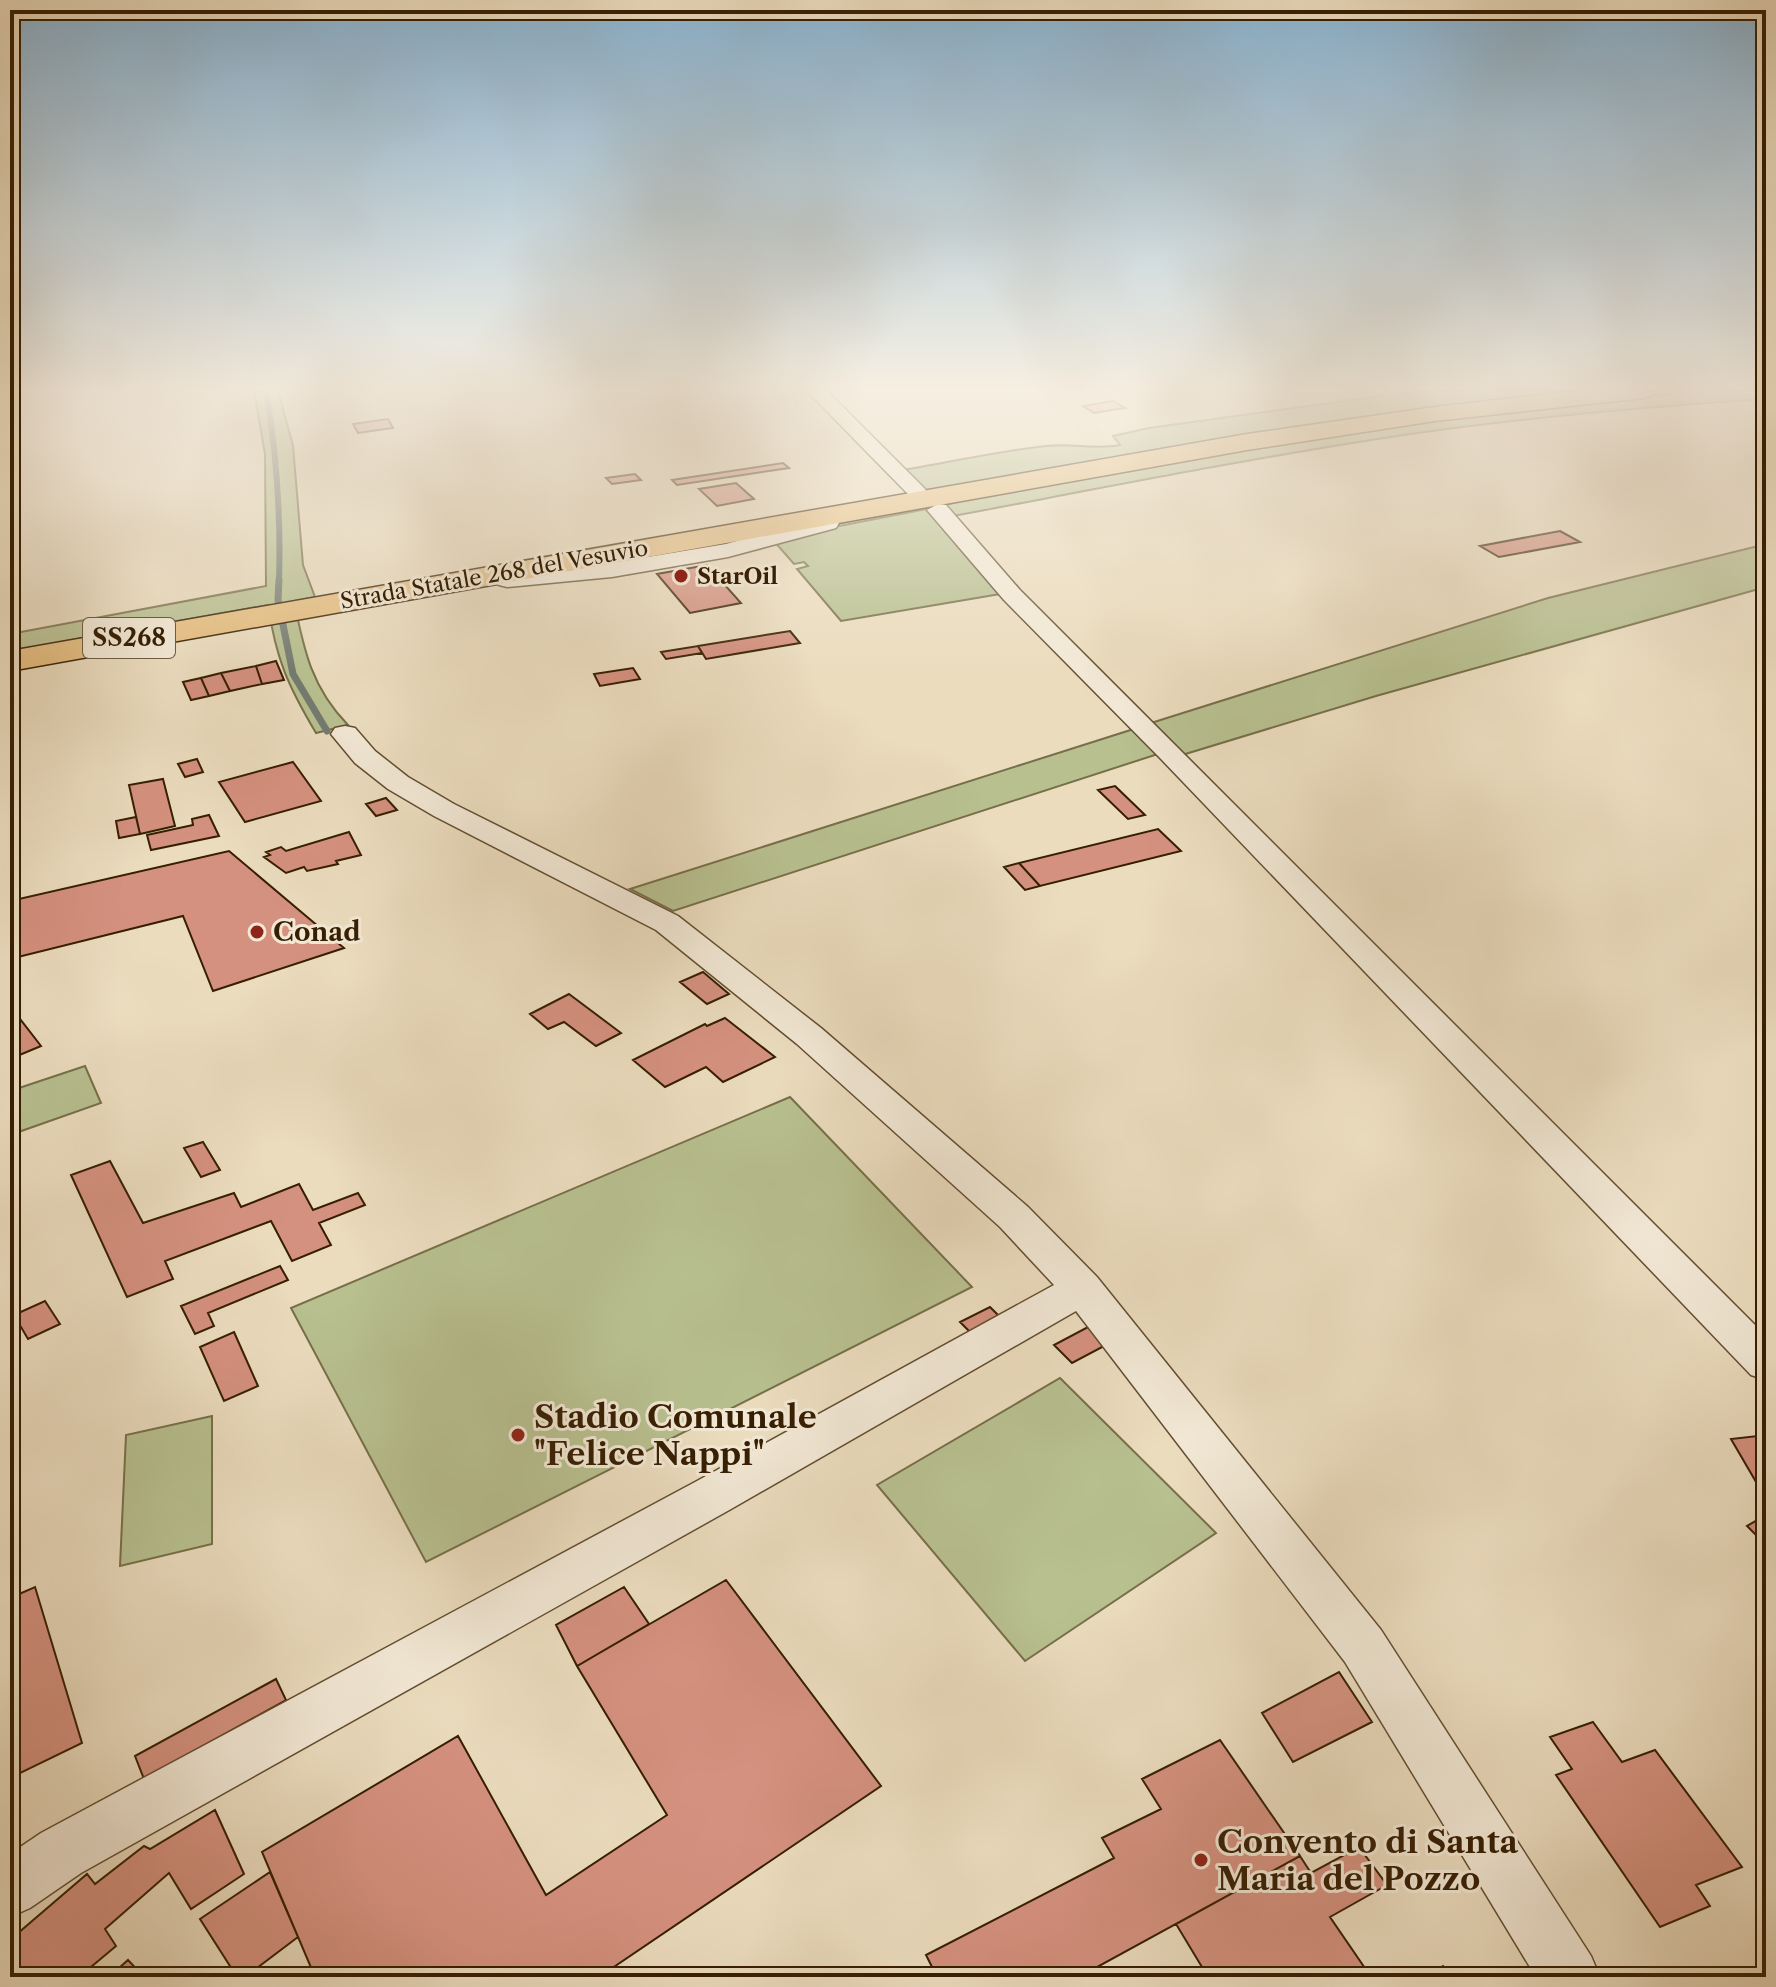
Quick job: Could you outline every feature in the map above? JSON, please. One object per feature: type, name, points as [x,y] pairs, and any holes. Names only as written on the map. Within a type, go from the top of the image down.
[{"type":"highway","name":"Strada Statale 268 del Vesuvio","points":[[10,661],[1015,484]]},
{"type":"street","points":[[918,484],[934,498],[1012,595],[1171,753],[1766,1363]]},
{"type":"street","points":[[345,734],[365,757],[398,783],[467,822],[667,923],[809,1036],[1014,1217],[1082,1288],[1363,1646],[1570,1977]]},
{"type":"street","points":[[10,1888],[61,1853],[714,1495],[1082,1288]]},
{"type":"green space","points":[[265,484],[296,484],[303,565],[315,597],[294,601],[311,668],[326,697],[348,725],[316,733],[284,672],[268,605],[10,651],[10,634],[266,586]]},
{"type":"green space","points":[[915,484],[978,484],[923,492]]},
{"type":"green space","points":[[1044,484],[1124,484],[948,517],[938,507],[986,494]]},
{"type":"green space","points":[[932,508],[1006,593],[841,621],[797,569],[808,566],[804,562],[794,564],[772,539]]},
{"type":"green space","points":[[1766,544],[1766,587],[1376,696],[1182,755],[1151,723],[1548,598]]},
{"type":"green space","points":[[1137,728],[1161,753],[673,911],[630,889]]},
{"type":"green space","points":[[85,1066],[101,1103],[10,1135],[10,1091]]},
{"type":"green space","name":"Stadio Comunale \"Felice Nappi\"","points":[[790,1097],[972,1287],[426,1562],[291,1308]]},
{"type":"green space","points":[[1060,1378],[1216,1533],[1025,1661],[877,1485]]},
{"type":"green space","points":[[212,1416],[212,1544],[120,1566],[126,1435]]},
{"type":"building","points":[[737,484],[754,499],[717,506],[699,489]]},
{"type":"building","points":[[1560,531],[1580,542],[1499,557],[1480,546]]},
{"type":"building","points":[[707,565],[741,603],[690,613],[657,574]]},
{"type":"building","points":[[790,631],[800,643],[706,659],[698,646]]},
{"type":"building","points":[[698,646],[702,653],[666,659],[661,652]]},
{"type":"building","points":[[276,661],[284,680],[262,684],[256,666]]},
{"type":"building","points":[[256,666],[262,684],[230,691],[221,673]]},
{"type":"building","points":[[633,668],[640,679],[600,686],[594,674]]},
{"type":"building","points":[[221,673],[230,691],[209,696],[201,678]]},
{"type":"building","points":[[201,678],[209,696],[191,700],[183,682]]},
{"type":"building","points":[[197,759],[203,772],[185,777],[178,764]]},
{"type":"building","points":[[293,762],[321,801],[245,822],[219,782]]},
{"type":"building","points":[[163,779],[175,826],[140,834],[129,785]]},
{"type":"building","points":[[1115,786],[1145,815],[1128,819],[1098,790]]},
{"type":"building","points":[[386,798],[397,810],[376,816],[366,804]]},
{"type":"building","points":[[209,815],[219,836],[151,850],[147,835],[193,825],[192,819]]},
{"type":"building","points":[[136,817],[140,834],[119,838],[116,821]]},
{"type":"building","points":[[1158,829],[1181,851],[1040,886],[1019,863]]},
{"type":"building","points":[[349,832],[361,855],[336,861],[338,864],[307,871],[304,867],[286,873],[264,857],[270,855],[266,852],[281,847],[286,851]]},
{"type":"building","name":"Conad","points":[[229,851],[344,948],[213,991],[183,916],[10,959],[10,901]]},
{"type":"building","points":[[1019,863],[1040,886],[1025,890],[1004,867]]},
{"type":"building","points":[[703,972],[729,994],[707,1004],[680,982]]},
{"type":"building","points":[[569,994],[621,1033],[596,1046],[564,1022],[548,1029],[530,1014]]},
{"type":"building","points":[[10,1006],[41,1046],[10,1059]]},
{"type":"building","points":[[725,1018],[775,1057],[723,1082],[706,1067],[665,1087],[633,1060],[705,1024],[707,1026]]},
{"type":"building","points":[[203,1142],[220,1170],[201,1177],[184,1148]]},
{"type":"building","points":[[110,1161],[143,1223],[234,1193],[241,1207],[299,1184],[313,1210],[358,1193],[365,1205],[319,1223],[331,1245],[292,1261],[271,1221],[165,1261],[173,1279],[127,1297],[71,1175]]},
{"type":"building","points":[[280,1266],[288,1280],[208,1313],[214,1326],[195,1334],[181,1306]]},
{"type":"building","points":[[45,1301],[60,1324],[28,1339],[14,1315]]},
{"type":"building","points":[[990,1307],[1003,1320],[973,1335],[960,1322]]},
{"type":"building","points":[[1088,1327],[1106,1345],[1072,1363],[1054,1345]]},
{"type":"building","points":[[234,1332],[258,1386],[224,1401],[200,1347]]},
{"type":"building","points":[[1766,1435],[1766,1499],[1731,1439]]},
{"type":"building","points":[[1766,1515],[1766,1545],[1747,1526]]},
{"type":"building","points":[[726,1580],[881,1786],[599,1977],[315,1977],[262,1852],[458,1736],[546,1895],[667,1815],[577,1666]]},
{"type":"building","points":[[35,1587],[82,1743],[10,1778],[10,1598]]},
{"type":"building","points":[[624,1587],[649,1624],[577,1666],[556,1625]]},
{"type":"building","points":[[1339,1672],[1372,1722],[1293,1762],[1262,1713]]},
{"type":"building","points":[[276,1679],[286,1700],[144,1779],[135,1756]]},
{"type":"building","points":[[1593,1722],[1622,1762],[1655,1750],[1742,1867],[1696,1885],[1710,1906],[1660,1927],[1556,1775],[1572,1769],[1550,1737]]},
{"type":"building","points":[[1220,1740],[1300,1856],[1079,1977],[937,1977],[926,1955],[1114,1858],[1102,1838],[1161,1809],[1142,1779]]},
{"type":"building","points":[[215,1810],[244,1874],[191,1909],[169,1873],[105,1929],[116,1946],[79,1977],[10,1977],[10,1940],[87,1874],[95,1884],[144,1846],[150,1849]]},
{"type":"building","points":[[1359,1847],[1387,1885],[1330,1917],[1371,1977],[1208,1977],[1176,1924],[1300,1856],[1311,1873]]},
{"type":"building","points":[[270,1872],[298,1937],[245,1977],[237,1977],[200,1919]]},
{"type":"building","points":[[128,1960],[144,1977],[109,1977]]},
{"type":"building","points":[[1443,1966],[1451,1977],[1425,1977]]},
{"type":"waterway","points":[[277,484],[279,580]]},
{"type":"waterway","points":[[279,580],[278,600],[293,674],[327,731]]},
{"type":"place","name":"StarOil","points":[[681,576]]},
{"type":"place","name":"Conad","points":[[257,932]]},
{"type":"place","name":"Stadio Comunale \"Felice Nappi\"","points":[[518,1435]]},
{"type":"place","name":"Convento di Santa Maria del Pozzo","points":[[1201,1860]]}]
